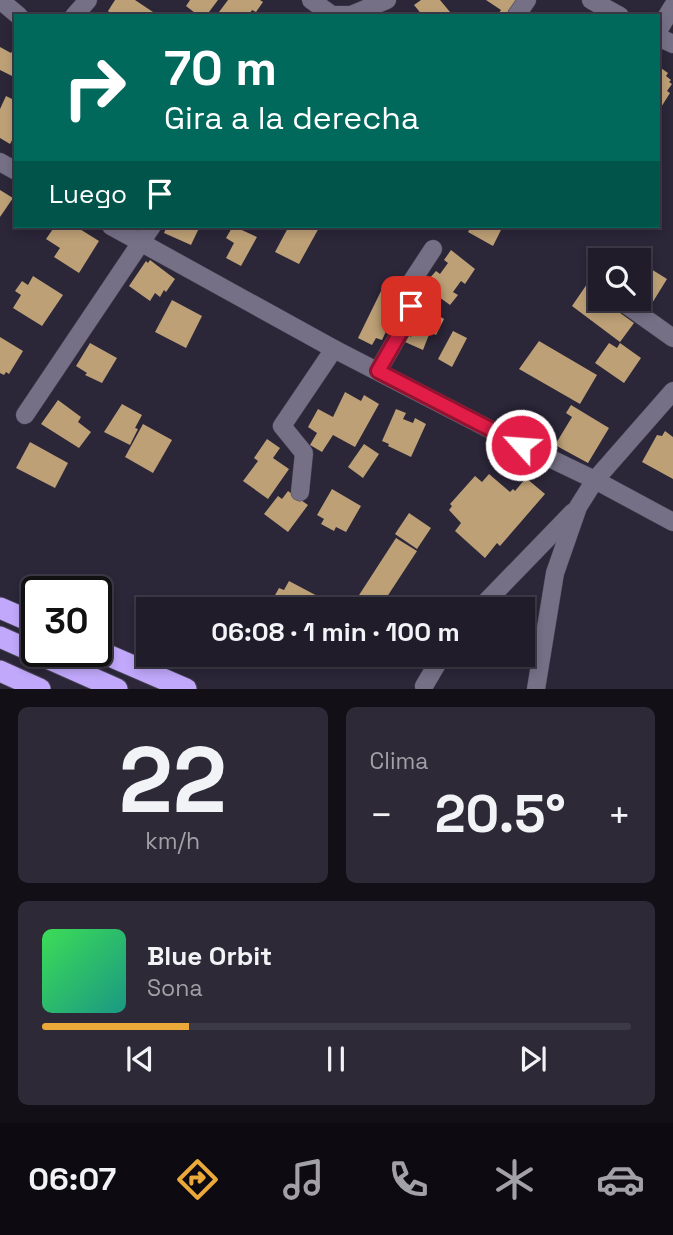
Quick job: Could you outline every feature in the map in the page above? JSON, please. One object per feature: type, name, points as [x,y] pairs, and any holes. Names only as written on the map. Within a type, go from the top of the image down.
[{"type":"highway","points":[[0,608],[21,617]]},
{"type":"highway","points":[[0,638],[117,689]]},
{"type":"highway","points":[[112,657],[186,689]]},
{"type":"highway","points":[[0,671],[40,689]]},
{"type":"street","points":[[0,0],[17,14]]},
{"type":"street","points":[[76,14],[88,0]]},
{"type":"street","points":[[312,0],[331,14]]},
{"type":"street","points":[[353,14],[387,0]]},
{"type":"street","points":[[591,0],[616,14]]},
{"type":"street","points":[[660,30],[673,6]]},
{"type":"street","points":[[113,228],[334,349],[497,433],[596,480],[673,522]]},
{"type":"street","points":[[25,415],[151,228]]},
{"type":"street","points":[[378,371],[409,317],[411,306],[408,295],[412,281],[433,249]]},
{"type":"street","points":[[635,311],[673,338]]},
{"type":"street","points":[[300,492],[304,453],[282,426],[334,349]]},
{"type":"street","points":[[491,597],[578,507],[596,480],[673,391]]},
{"type":"street","points":[[536,689],[555,573],[578,507]]},
{"type":"street","points":[[424,686],[435,667]]},
{"type":"building","points":[[115,0],[135,0],[156,14],[111,14],[108,11]]},
{"type":"building","points":[[190,0],[218,0],[208,14],[196,14],[186,6]]},
{"type":"building","points":[[228,0],[263,2],[256,12],[252,10],[249,14],[218,14]]},
{"type":"building","points":[[421,0],[440,0],[450,12],[421,14],[414,5]]},
{"type":"building","points":[[486,0],[519,0],[510,14],[498,14],[501,10]]},
{"type":"building","points":[[0,47],[11,53],[14,48],[14,77],[0,70]]},
{"type":"building","points":[[660,67],[668,73],[666,76],[671,80],[669,82],[672,84],[667,91],[670,93],[660,109]]},
{"type":"building","points":[[6,96],[14,100],[14,137],[10,144],[0,138],[0,109]]},
{"type":"building","points":[[0,190],[13,198],[0,217]]},
{"type":"building","points":[[54,228],[78,228],[99,241],[79,273],[54,257],[60,248],[46,239]]},
{"type":"building","points":[[166,228],[199,228],[191,245],[164,233]]},
{"type":"building","points":[[232,228],[257,237],[241,266],[226,258],[234,243],[226,238]]},
{"type":"building","points":[[288,228],[319,228],[299,264],[275,252]]},
{"type":"building","points":[[470,228],[502,228],[493,246],[468,232]]},
{"type":"building","points":[[451,250],[475,269],[465,284],[461,281],[453,292],[458,295],[450,305],[428,289],[433,282],[429,279],[436,271],[440,274],[448,263],[444,260]]},
{"type":"building","points":[[150,260],[175,279],[166,292],[164,290],[160,297],[155,293],[150,301],[129,286],[146,261],[148,263]]},
{"type":"building","points":[[651,269],[667,279],[651,305]]},
{"type":"building","points":[[33,276],[63,295],[42,326],[13,308],[21,295],[15,291],[22,281],[28,285]]},
{"type":"building","points":[[588,283],[588,311],[617,311],[634,323],[620,342],[572,306]]},
{"type":"building","points":[[383,287],[393,292],[390,297],[400,302],[382,340],[376,338],[372,345],[358,338]]},
{"type":"building","points":[[172,300],[202,316],[186,348],[155,332]]},
{"type":"building","points":[[427,305],[441,312],[439,316],[444,319],[436,335],[430,332],[423,350],[405,342],[408,335],[411,337]]},
{"type":"building","points":[[453,331],[467,338],[452,367],[438,359]]},
{"type":"building","points":[[0,337],[23,351],[9,374],[6,372],[4,375],[0,373]]},
{"type":"building","points":[[539,341],[597,375],[580,404],[519,369]]},
{"type":"building","points":[[90,343],[117,358],[102,383],[85,375],[87,373],[76,366]]},
{"type":"building","points":[[609,343],[617,348],[620,343],[641,358],[624,383],[595,363]]},
{"type":"building","points":[[345,392],[361,401],[364,395],[379,404],[355,447],[333,435],[322,452],[310,445],[317,433],[308,427],[318,409],[333,417]]},
{"type":"building","points":[[58,400],[81,417],[78,422],[91,432],[79,448],[41,424]]},
{"type":"building","points":[[122,404],[142,415],[130,445],[104,432]]},
{"type":"building","points":[[571,405],[609,428],[588,463],[555,445],[572,417],[566,413]]},
{"type":"building","points":[[396,409],[406,413],[403,419],[413,423],[415,418],[426,424],[411,457],[382,441]]},
{"type":"building","points":[[143,424],[172,440],[153,473],[125,457]]},
{"type":"building","points":[[665,431],[673,437],[673,479],[642,462],[657,435],[662,436]]},
{"type":"building","points":[[267,439],[280,448],[273,458],[289,469],[268,499],[243,481],[258,461],[254,458]]},
{"type":"building","points":[[30,442],[68,463],[55,488],[16,468]]},
{"type":"building","points":[[364,444],[379,454],[363,478],[348,467]]},
{"type":"building","points":[[489,474],[510,492],[513,489],[515,491],[526,478],[545,494],[500,546],[497,543],[485,558],[455,531],[461,523],[449,510],[452,506],[450,504],[475,476],[482,482]]},
{"type":"building","points":[[332,489],[361,506],[346,532],[336,527],[334,531],[321,524],[324,519],[317,515]]},
{"type":"building","points":[[288,491],[308,505],[288,532],[264,514],[278,496],[282,499]]},
{"type":"building","points":[[409,513],[431,528],[417,549],[395,534]]},
{"type":"building","points":[[396,538],[417,551],[387,597],[358,597]]},
{"type":"building","points":[[289,581],[319,597],[274,597],[279,588],[284,590]]},
{"type":"route","points":[[411,306],[409,317],[378,371],[521,445]]}]
